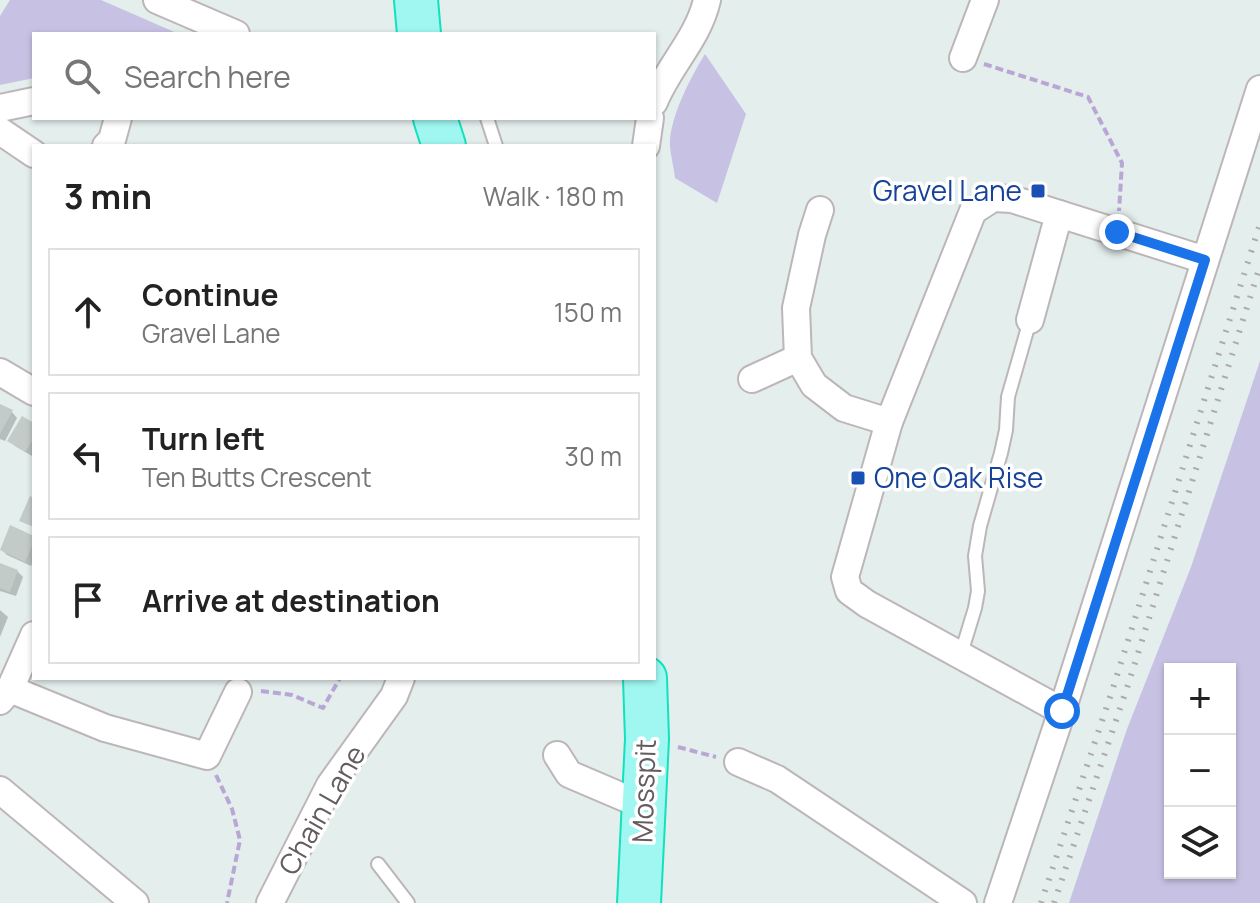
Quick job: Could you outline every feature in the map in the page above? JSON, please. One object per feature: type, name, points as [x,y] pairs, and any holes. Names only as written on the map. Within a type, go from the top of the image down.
[{"type":"highway","points":[[416,0],[419,32]]},
{"type":"highway","points":[[436,120],[443,144]]},
{"type":"highway","name":"Mosspit","points":[[639,903],[647,739],[645,680]]},
{"type":"street","points":[[157,0],[207,18],[232,32]]},
{"type":"street","points":[[656,97],[662,81],[695,33],[707,0]]},
{"type":"street","points":[[963,58],[985,0]]},
{"type":"street","points":[[998,903],[1260,89]]},
{"type":"street","points":[[0,108],[32,101]]},
{"type":"street","points":[[108,144],[117,120]]},
{"type":"street","points":[[646,144],[650,120]]},
{"type":"street","points":[[0,131],[32,153]]},
{"type":"street","points":[[1062,711],[960,657],[849,591],[845,577],[889,422],[973,211],[993,198],[1012,199],[1205,260]]},
{"type":"street","points":[[820,210],[796,308],[798,358],[814,385],[844,408],[889,422]]},
{"type":"street","points":[[1030,320],[1059,214]]},
{"type":"street","points":[[752,379],[798,358]]},
{"type":"street","points":[[0,372],[32,391]]},
{"type":"street","points":[[32,639],[5,695],[105,728],[207,756],[238,692]]},
{"type":"street","name":"Chain Lane","points":[[270,903],[330,785],[394,696],[400,680]]},
{"type":"street","points":[[557,755],[569,774],[644,806]]},
{"type":"street","points":[[738,762],[777,779],[963,903]]},
{"type":"street","points":[[0,790],[135,903]]},
{"type":"lane","points":[[488,120],[495,144]]},
{"type":"lane","points":[[960,657],[978,591],[975,556],[980,526],[1006,430],[1008,397],[1030,320]]},
{"type":"lane","points":[[378,864],[408,903]]},
{"type":"path","points":[[963,58],[1088,97],[1122,163],[1117,232]]},
{"type":"path","points":[[238,692],[267,691],[292,695],[323,708],[339,680]]},
{"type":"path","points":[[647,739],[738,762]]},
{"type":"path","points":[[207,756],[232,809],[240,840],[227,903]]},
{"type":"shaded area","points":[[10,0],[101,0],[174,32],[32,32],[32,78],[0,85],[0,16]]},
{"type":"shaded area","points":[[705,54],[746,114],[717,203],[675,178],[670,148],[679,106]]},
{"type":"shaded area","points":[[1260,361],[1260,903],[1069,903],[1127,729],[1191,567]]},
{"type":"building","points":[[0,404],[13,410],[0,434]]},
{"type":"building","points":[[22,416],[32,422],[32,441],[25,452],[7,441]]},
{"type":"building","points":[[30,496],[32,526],[19,521]]},
{"type":"building","points":[[10,525],[32,535],[32,546],[25,562],[0,550]]},
{"type":"building","points":[[0,563],[18,570],[10,592],[0,588]]},
{"type":"railway","points":[[1041,903],[1113,688],[1260,224]]},
{"type":"railway","points":[[1054,903],[1128,685],[1260,266]]},
{"type":"place","name":"Gravel Lane","points":[[1038,191]]},
{"type":"place","name":"One Oak Rise","points":[[858,478]]},
{"type":"route","points":[[1062,711],[1205,260],[1117,232]]}]
